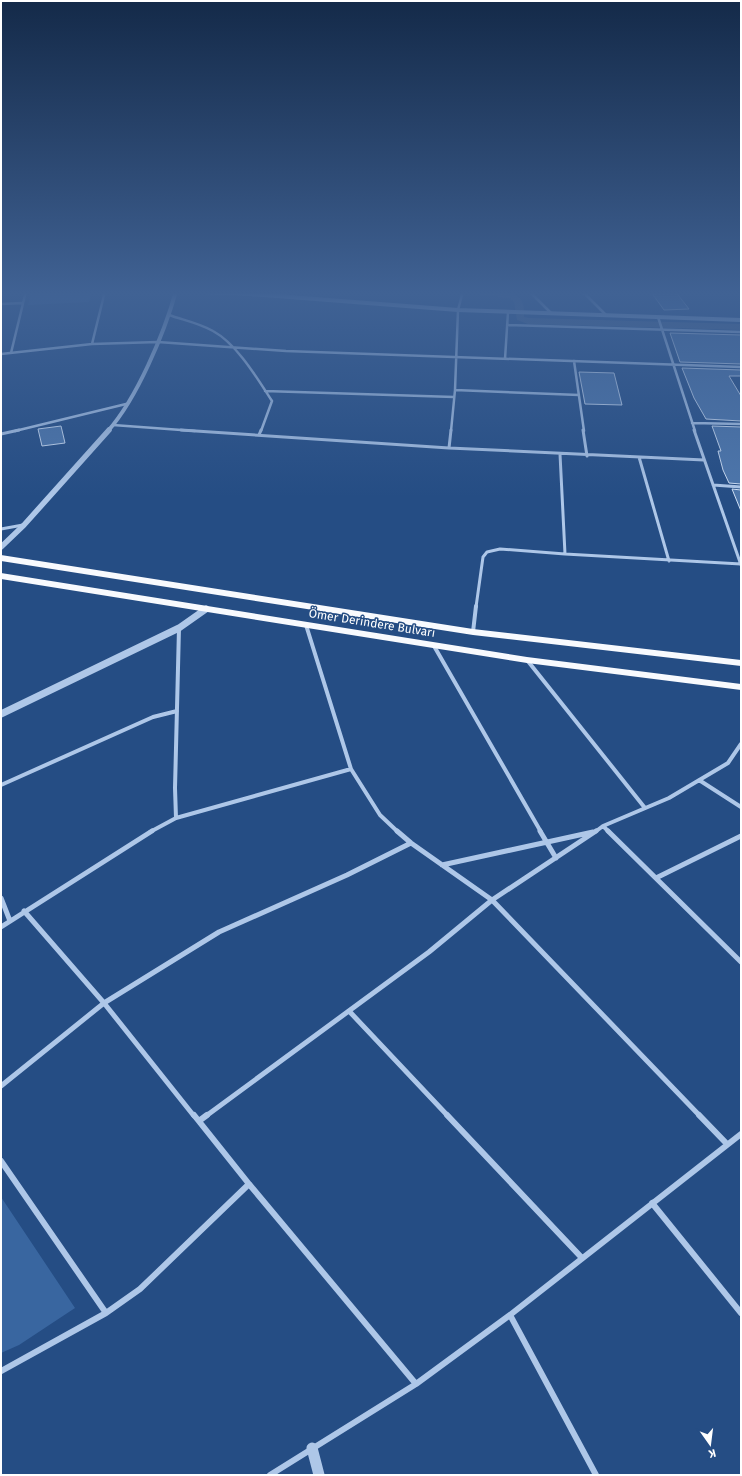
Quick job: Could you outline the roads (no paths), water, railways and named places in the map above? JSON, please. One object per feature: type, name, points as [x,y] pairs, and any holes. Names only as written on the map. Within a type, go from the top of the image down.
[{"type":"highway","name":"Ömer Derindere Bulvarı","points":[[1,558],[473,632],[741,663]]},
{"type":"highway","name":"Ömer Derindere Bulvarı","points":[[1,576],[306,626],[527,660],[741,687]]},
{"type":"street","points":[[1,547],[24,525],[113,425],[126,404],[149,360]]},
{"type":"street","points":[[241,360],[272,401],[259,435]]},
{"type":"street","points":[[449,448],[455,390],[456,360]]},
{"type":"street","points":[[535,360],[741,367]]},
{"type":"street","points":[[473,632],[483,557],[487,552],[500,550],[741,564],[704,460],[671,360]]},
{"type":"street","points":[[574,361],[587,456]]},
{"type":"street","points":[[455,390],[579,395]]},
{"type":"street","points":[[265,391],[454,397]]},
{"type":"street","points":[[1,434],[126,404]]},
{"type":"street","points":[[692,423],[741,424]]},
{"type":"street","points":[[113,425],[449,448],[587,456],[704,460]]},
{"type":"street","points":[[560,454],[565,554]]},
{"type":"street","points":[[639,457],[669,561]]},
{"type":"street","points":[[713,485],[741,487]]},
{"type":"street","points":[[1,529],[24,525]]},
{"type":"street","points":[[1,714],[179,628],[206,609]]},
{"type":"street","points":[[306,626],[344,752],[351,769],[380,815],[411,843],[492,900],[727,1144]]},
{"type":"street","points":[[176,818],[179,628]]},
{"type":"street","points":[[434,646],[556,858]]},
{"type":"street","points":[[527,660],[645,808]]},
{"type":"street","points":[[1,785],[153,717],[177,710]]},
{"type":"street","points":[[199,1121],[429,952],[492,900],[603,826],[669,798],[728,763],[741,744]]},
{"type":"street","points":[[1,927],[143,835],[176,818],[351,769]]},
{"type":"street","points":[[699,780],[741,807]]},
{"type":"street","points":[[603,826],[741,962]]},
{"type":"street","points":[[442,865],[595,831]]},
{"type":"street","points":[[656,878],[741,836]]},
{"type":"street","points":[[1,1086],[104,1003],[219,932],[347,875],[411,843]]},
{"type":"street","points":[[1,898],[10,921]]},
{"type":"street","points":[[24,911],[104,1003],[249,1184],[416,1384]]},
{"type":"street","points":[[349,1011],[582,1258]]},
{"type":"street","points":[[270,1475],[416,1384],[510,1315],[741,1134]]},
{"type":"street","points":[[1,1161],[106,1313]]},
{"type":"street","points":[[1,1371],[106,1313],[140,1289],[249,1184]]},
{"type":"street","points":[[652,1203],[741,1313]]},
{"type":"street","points":[[510,1315],[596,1475]]},
{"type":"street","points":[[312,1448],[319,1475]]}]
